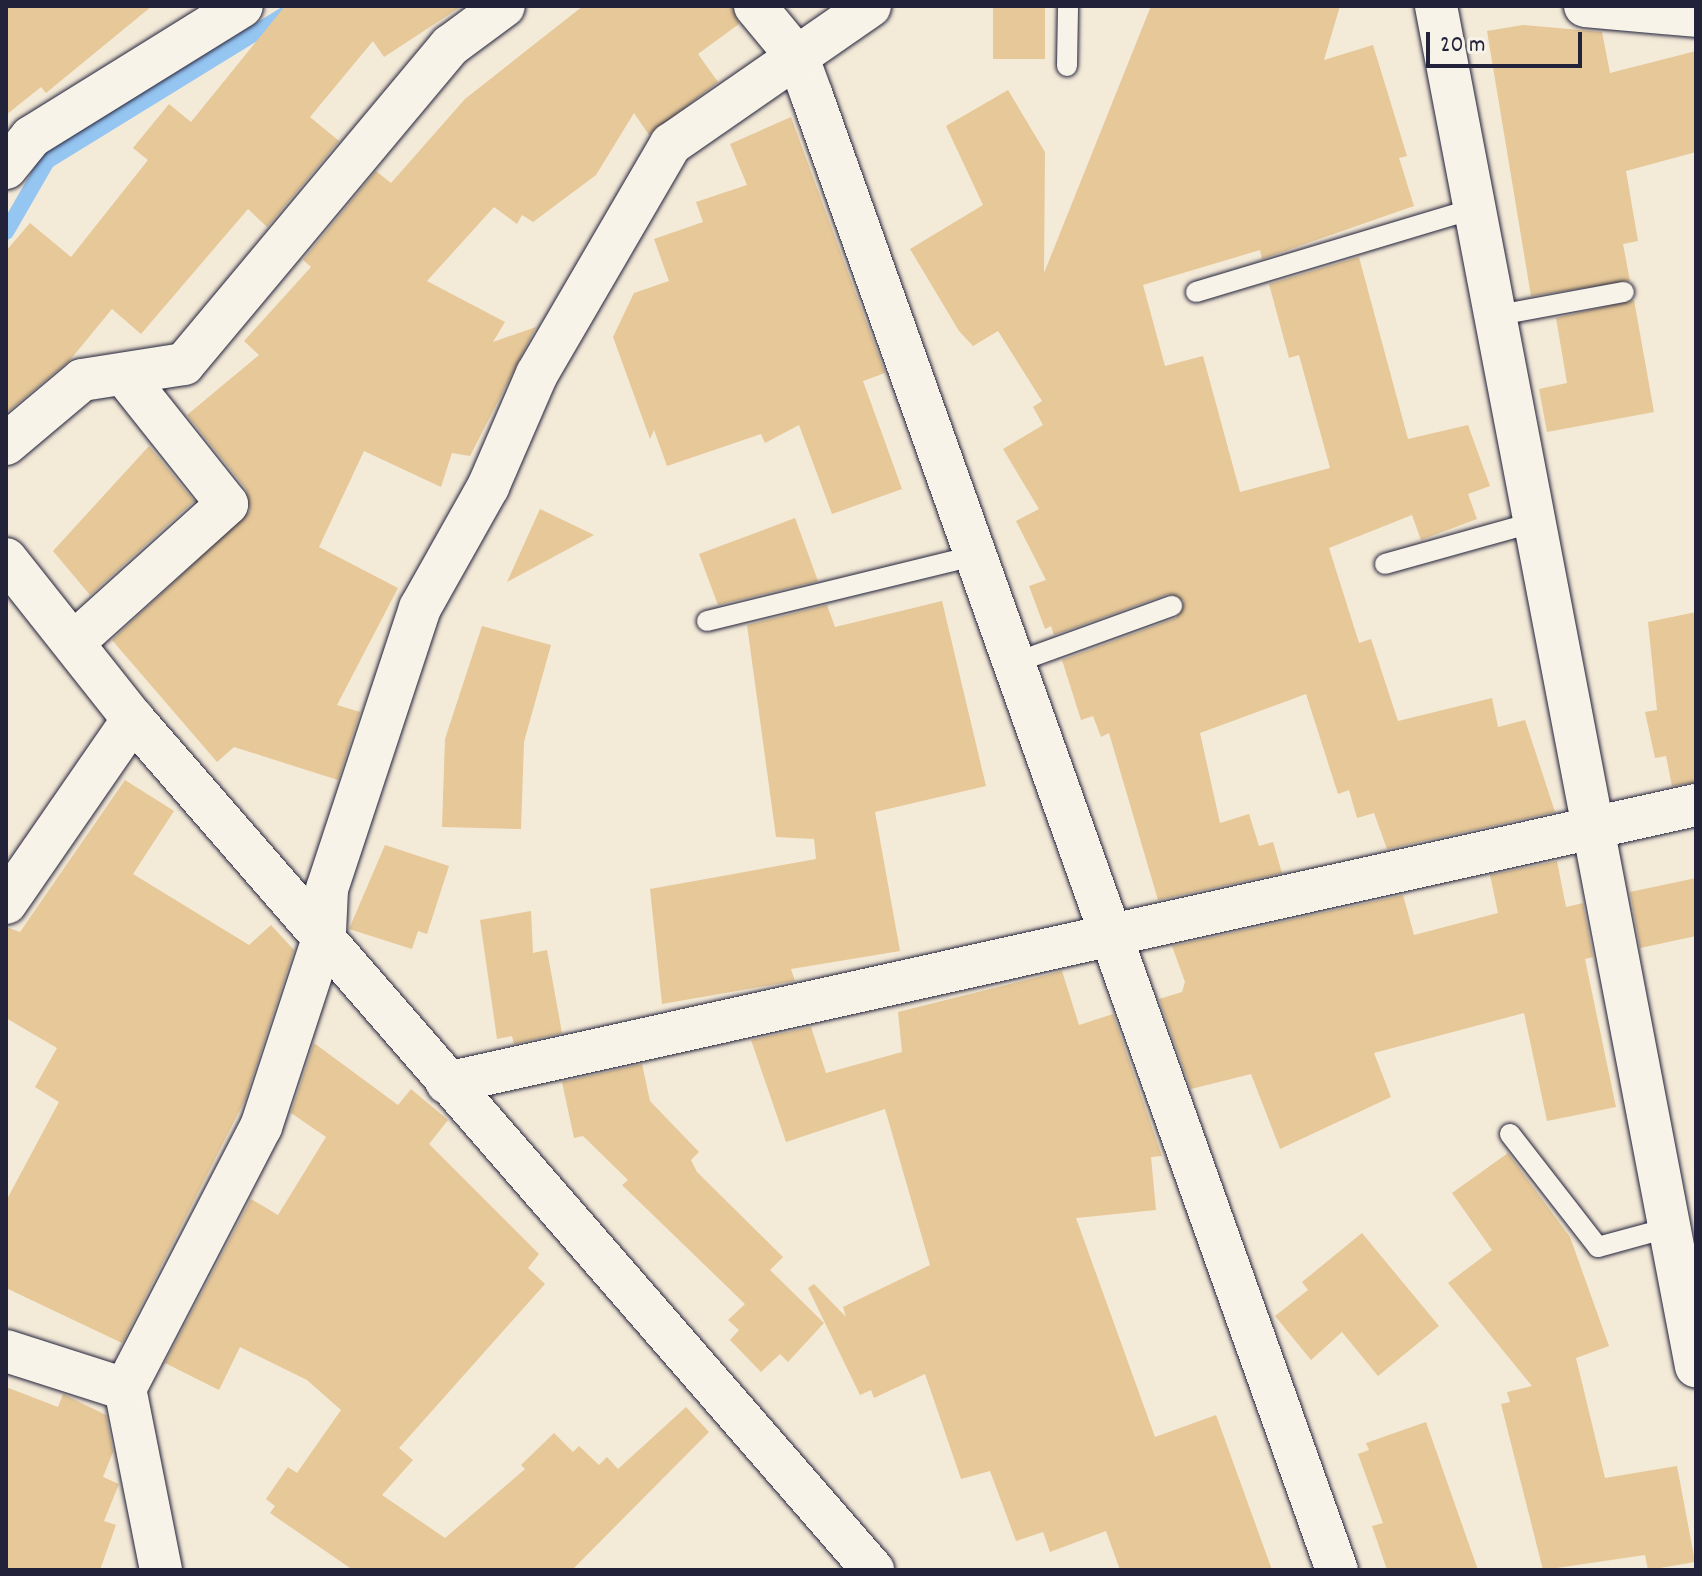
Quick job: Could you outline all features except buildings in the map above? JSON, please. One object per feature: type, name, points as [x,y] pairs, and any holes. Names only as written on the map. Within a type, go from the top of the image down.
[{"type":"street","points":[[6,168],[31,137],[242,6]]},
{"type":"street","points":[[6,444],[82,380],[126,377],[184,364],[450,46],[504,6]]},
{"type":"street","points":[[755,6],[798,58],[1116,935],[1337,1570]]},
{"type":"street","points":[[161,1570],[125,1389],[261,1127],[325,932],[327,889],[420,608],[488,487],[537,374],[671,144],[870,6]]},
{"type":"street","points":[[1436,6],[1588,829],[1696,1366]]},
{"type":"street","points":[[1585,6],[1696,16]]},
{"type":"street","points":[[74,642],[227,504],[126,377]]},
{"type":"street","points":[[10,571],[74,642],[133,719],[325,932],[447,1083],[873,1570]]},
{"type":"street","points":[[6,903],[133,719]]},
{"type":"street","points":[[447,1083],[1696,805]]},
{"type":"street","points":[[6,1351],[125,1389]]},
{"type":"lane","points":[[1067,66],[1068,6]]},
{"type":"lane","points":[[1196,292],[1473,209]]},
{"type":"lane","points":[[1493,316],[1624,292]]},
{"type":"lane","points":[[1385,564],[1532,523]]},
{"type":"lane","points":[[707,621],[978,555]]},
{"type":"lane","points":[[1017,662],[1172,606]]},
{"type":"lane","points":[[1510,1134],[1598,1247],[1668,1228]]},
{"type":"waterway","points":[[6,232],[47,161],[299,6]]}]
